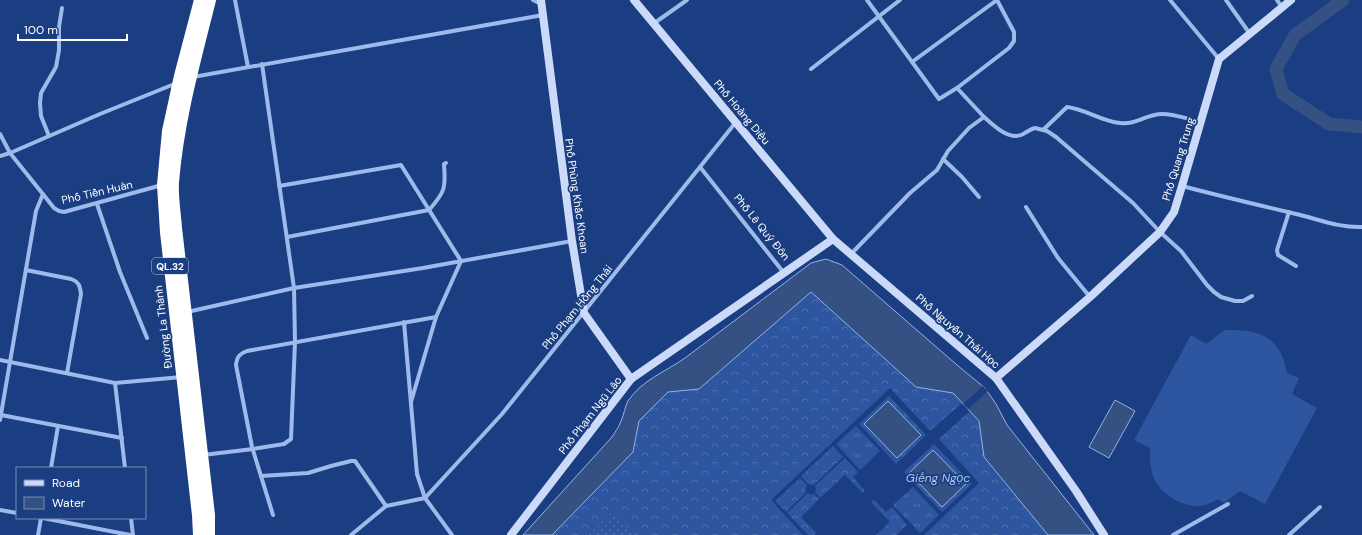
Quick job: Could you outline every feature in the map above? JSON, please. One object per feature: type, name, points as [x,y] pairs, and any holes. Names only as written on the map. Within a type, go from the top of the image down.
[{"type":"highway","name":"Đường La Thành","points":[[199,535],[166,232],[163,185],[168,131],[200,0]]},
{"type":"highway","name":"QL.32","points":[[209,535],[209,514],[176,228],[173,184],[179,131],[210,0]]},
{"type":"main road","name":"Phố Hoàng Diệu","points":[[634,0],[833,239]]},
{"type":"main road","points":[[1219,59],[1250,34],[1279,2],[1291,0]]},
{"type":"main road","name":"Phố Phùng Khắc Khoan","points":[[541,2],[572,241],[584,313],[631,379]]},
{"type":"main road","name":"Phố Quang Trung","points":[[996,378],[1090,297],[1160,232],[1174,212],[1219,59]]},
{"type":"main road","name":"Phố Nguyễn Thái Học","points":[[833,239],[996,378],[1076,492],[1104,535]]},
{"type":"main road","name":"Phố Lê Quý Đôn","points":[[784,273],[833,239]]},
{"type":"main road","name":"Phố Phạm Ngũ Lão","points":[[511,535],[631,379],[784,273]]},
{"type":"street","points":[[235,0],[248,67]]},
{"type":"street","points":[[533,0],[541,2]]},
{"type":"street","points":[[653,24],[687,0]]},
{"type":"street","points":[[867,0],[878,16],[939,99],[957,88],[1009,48],[1014,41],[1014,32],[997,0],[912,62]]},
{"type":"street","points":[[811,69],[900,0]]},
{"type":"street","points":[[1170,0],[1219,59]]},
{"type":"street","points":[[1226,0],[1250,34]]},
{"type":"street","points":[[49,136],[41,116],[41,93],[56,67],[59,50],[59,27],[62,8]]},
{"type":"street","points":[[191,77],[543,15]]},
{"type":"street","points":[[202,455],[253,450],[284,444],[291,439],[295,342],[294,288],[262,64]]},
{"type":"street","points":[[0,156],[179,82]]},
{"type":"street","points":[[957,88],[995,127],[1010,135],[1020,135],[1035,128],[1044,129],[1056,137],[1133,203],[1160,232],[1181,251],[1207,285],[1221,297],[1235,301],[1242,301],[1252,296]]},
{"type":"street","points":[[1044,129],[1067,107],[1120,123],[1135,122],[1154,115],[1162,114],[1175,115],[1201,122]]},
{"type":"street","points":[[851,254],[910,193],[937,170],[948,150],[969,128],[984,117]]},
{"type":"street","name":"Phố Phạm Hồng Thái","points":[[425,498],[502,414],[736,122]]},
{"type":"street","name":"Phố Tiền Huân","points":[[0,134],[10,153],[54,208],[59,211],[64,212],[97,204],[163,185]]},
{"type":"street","points":[[943,158],[979,197]]},
{"type":"street","points":[[286,237],[430,210],[442,196],[445,187],[444,164],[446,163]]},
{"type":"street","points":[[279,186],[401,165],[461,261]]},
{"type":"street","name":"Phố Lê Quý Đôn","points":[[700,167],[784,273]]},
{"type":"street","points":[[1182,186],[1289,212],[1322,222],[1347,227],[1362,227]]},
{"type":"street","points":[[43,194],[36,211],[0,418],[58,426],[122,438]]},
{"type":"street","points":[[97,204],[120,272],[147,338]]},
{"type":"street","points":[[1026,208],[1058,258],[1090,297]]},
{"type":"street","points":[[1289,212],[1277,250],[1278,255],[1296,266]]},
{"type":"street","points":[[186,312],[294,288],[461,261],[572,241]]},
{"type":"street","points":[[411,402],[436,316],[461,261]]},
{"type":"street","points":[[26,270],[71,279],[77,281],[80,288],[81,294],[67,373]]},
{"type":"street","points":[[273,515],[253,450],[236,365],[236,359],[239,354],[247,351],[436,316]]},
{"type":"street","points":[[404,322],[417,474],[425,498],[452,535]]},
{"type":"street","points":[[0,360],[115,383],[182,377]]},
{"type":"street","points":[[115,383],[125,467]]},
{"type":"street","points":[[51,467],[58,426]]},
{"type":"street","points":[[261,476],[308,473],[351,460],[355,461],[386,506]]},
{"type":"street","points":[[351,535],[386,506],[425,498]]},
{"type":"street","points":[[1173,535],[1228,504]]},
{"type":"street","points":[[1289,535],[1320,507]]},
{"type":"street","points":[[0,510],[16,513]]},
{"type":"street","points":[[38,535],[42,519]]},
{"type":"street","points":[[47,519],[132,535],[131,519]]},
{"type":"green space","points":[[811,291],[916,387],[953,393],[962,403],[930,431],[890,388],[771,500],[803,535],[634,535],[612,512],[588,535],[552,535],[633,452],[639,421],[668,392],[699,389]]},
{"type":"green space","points":[[1225,330],[1258,333],[1274,343],[1284,360],[1287,373],[1299,378],[1292,394],[1317,408],[1265,504],[1240,491],[1224,503],[1218,499],[1203,506],[1193,506],[1178,501],[1159,487],[1152,473],[1150,448],[1134,440],[1191,335],[1206,344]]},
{"type":"green space","name":"Giếng Ngọc","points":[[889,396],[926,435],[896,464],[859,424]]},
{"type":"green space","points":[[970,411],[979,421],[984,457],[1048,535],[924,535],[979,483],[939,439]]},
{"type":"green space","points":[[856,426],[880,451],[860,470],[836,444]]},
{"type":"green space","name":"Giếng Ngọc","points":[[934,444],[972,484],[942,512],[904,472]]},
{"type":"green space","points":[[833,446],[843,457],[814,485],[808,484],[801,476]]},
{"type":"green space","points":[[845,458],[858,472],[853,477],[865,491],[863,493],[845,475],[820,498],[815,492],[815,486]]},
{"type":"green space","points":[[800,478],[807,485],[805,489],[806,492],[786,512],[775,501]]},
{"type":"green space","points":[[913,487],[939,515],[920,533],[893,505]]},
{"type":"green space","points":[[808,493],[811,495],[814,494],[819,499],[801,517],[816,533],[814,535],[808,535],[787,513]]},
{"type":"green space","points":[[874,500],[886,512],[892,507],[907,525],[896,535],[876,535],[890,522],[871,502]]},
{"type":"green space","points":[[612,512],[634,535],[588,535]]},
{"type":"water","points":[[826,259],[842,265],[985,388],[996,404],[1007,425],[1094,535],[1048,535],[984,457],[979,421],[953,393],[916,387],[811,292],[699,389],[668,392],[639,421],[633,452],[552,535],[523,535],[612,437],[620,423],[628,401],[640,387],[685,358],[811,263]]},
{"type":"water","points":[[1115,400],[1135,411],[1109,458],[1089,447]]},
{"type":"water","name":"Giếng Ngọc","points":[[888,401],[921,435],[897,458],[864,424]]},
{"type":"water","name":"Giếng Ngọc","points":[[933,450],[966,484],[942,507],[909,473]]},
{"type":"pier","points":[[983,386],[988,391],[968,409],[963,404]]},
{"type":"waterway","points":[[1343,0],[1295,35],[1276,69],[1283,94],[1329,124],[1362,127]]}]
